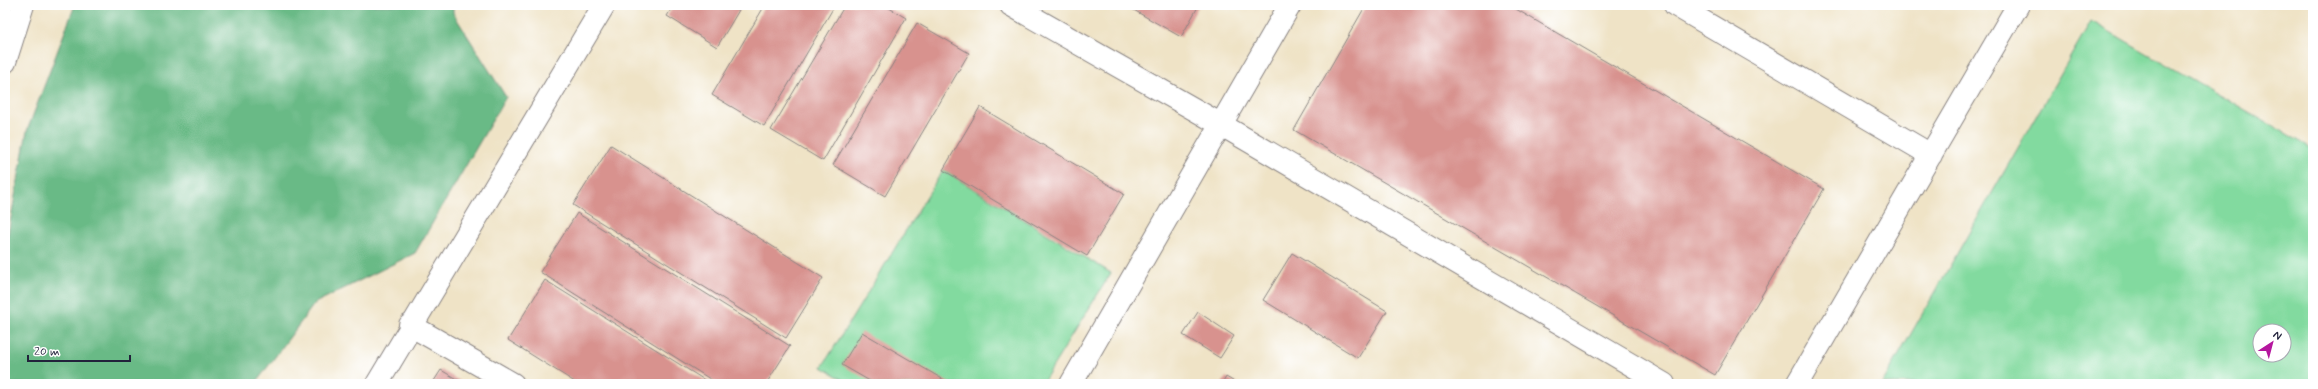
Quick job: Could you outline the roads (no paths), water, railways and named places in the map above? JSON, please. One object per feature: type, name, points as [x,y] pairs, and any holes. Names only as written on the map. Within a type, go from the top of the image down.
[{"type":"street","points":[[5,62],[23,5]]},
{"type":"street","points":[[377,384],[410,325],[604,5]]},
{"type":"street","points":[[1011,5],[1220,124],[1664,384]]},
{"type":"street","points":[[1071,384],[1290,5]]},
{"type":"street","points":[[1675,5],[1931,155]]},
{"type":"street","points":[[1797,384],[2018,5]]},
{"type":"street","points":[[410,325],[513,384]]}]
